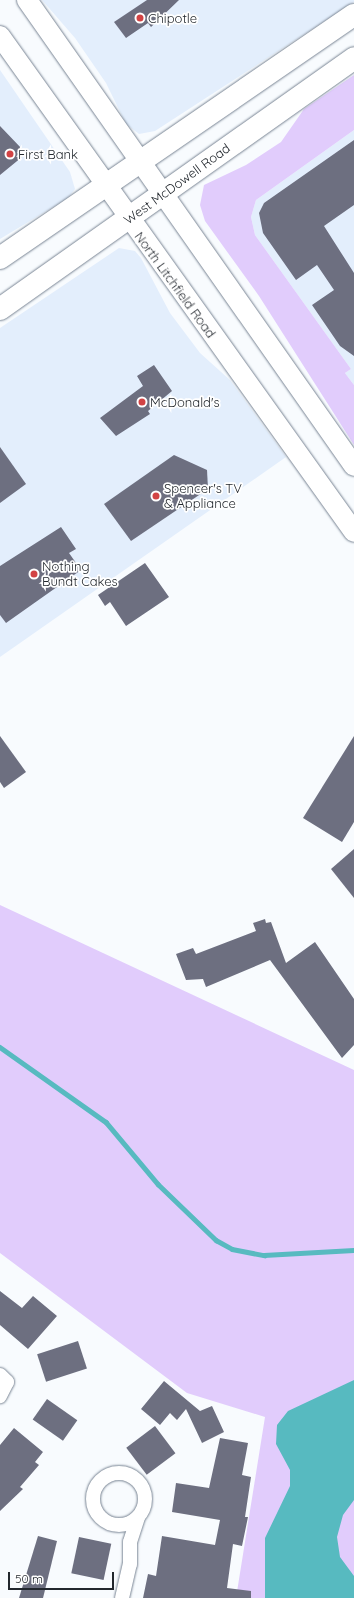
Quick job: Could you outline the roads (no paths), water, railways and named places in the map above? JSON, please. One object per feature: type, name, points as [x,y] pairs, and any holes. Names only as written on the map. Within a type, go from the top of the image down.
[{"type":"main road","points":[[27,0],[354,466]]},
{"type":"main road","points":[[0,258],[354,15]]},
{"type":"main road","name":"North Litchfield Road","points":[[0,36],[129,220],[354,532]]},
{"type":"main road","name":"West McDowell Road","points":[[0,309],[129,220],[354,58]]},
{"type":"street","points":[[0,1396],[4,1379]]},
{"type":"street","points":[[122,1598],[130,1564],[130,1542],[145,1501],[141,1486],[130,1476],[112,1474],[97,1485],[93,1502],[100,1518],[112,1524],[130,1542]]},
{"type":"street","points":[[112,1524],[126,1525],[138,1517]]},
{"type":"water","points":[[354,1380],[354,1500],[343,1515],[337,1537],[340,1557],[354,1576],[354,1598],[265,1598],[265,1538],[290,1486],[290,1470],[276,1444],[277,1425],[288,1411]]},
{"type":"waterway","points":[[0,1047],[106,1122],[158,1184],[216,1240],[232,1249],[264,1255],[354,1250]]},
{"type":"place","name":"Chipotle","points":[[140,18]]},
{"type":"place","name":"First Bank","points":[[10,154]]},
{"type":"place","name":"McDonald's","points":[[142,402]]},
{"type":"place","name":"Spencer's TV & Appliance","points":[[156,496]]},
{"type":"place","name":"Nothing Bundt Cakes","points":[[34,574]]}]
